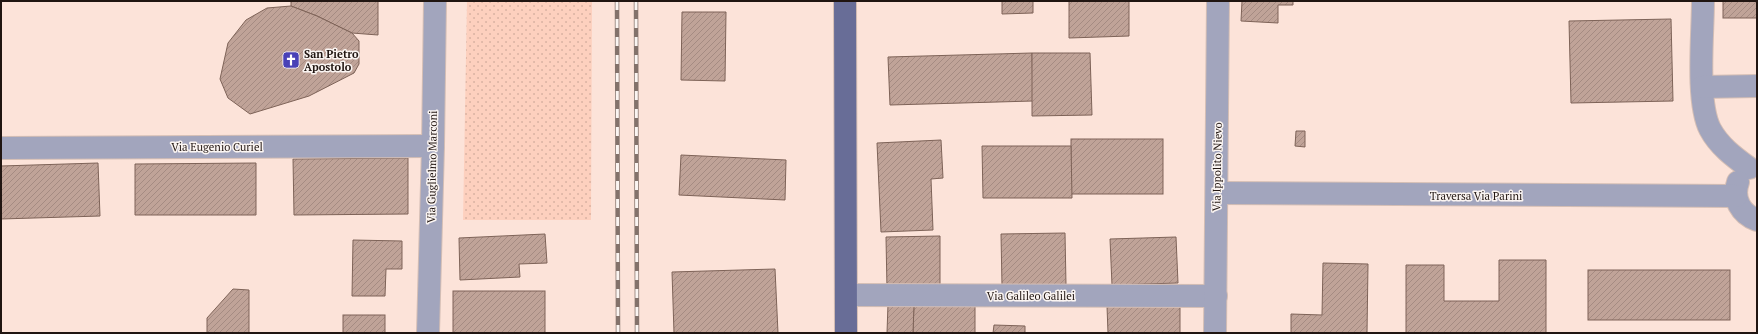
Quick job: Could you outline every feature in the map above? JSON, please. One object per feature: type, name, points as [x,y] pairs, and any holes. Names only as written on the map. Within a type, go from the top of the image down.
[{"type":"main road","points":[[845,1],[846,333]]},
{"type":"street","name":"Via Guglielmo Marconi","points":[[428,333],[435,1]]},
{"type":"street","name":"Via Ippolito Nievo","points":[[1215,333],[1218,1]]},
{"type":"street","points":[[1703,1],[1703,111],[1710,129],[1727,152],[1753,167],[1738,181],[1736,196],[1738,205],[1744,212],[1757,220]]},
{"type":"street","points":[[1702,87],[1757,86]]},
{"type":"street","name":"Via Eugenio Curiel","points":[[1,148],[433,146]]},
{"type":"street","name":"Traversa Via Parini","points":[[1217,193],[1736,196]]},
{"type":"street","name":"Via Galileo Galilei","points":[[846,295],[1216,296]]},
{"type":"shaded area","points":[[467,1],[592,1],[591,220],[463,220]]},
{"type":"building","points":[[291,1],[378,1],[378,35],[352,33],[317,16],[291,6]]},
{"type":"building","points":[[1002,1],[1033,1],[1033,13],[1002,14]]},
{"type":"building","points":[[1069,1],[1129,1],[1129,36],[1069,38]]},
{"type":"building","points":[[1242,1],[1293,1],[1293,5],[1278,5],[1278,23],[1241,21]]},
{"type":"building","points":[[1723,1],[1757,1],[1757,18],[1723,18]]},
{"type":"building","name":"San Pietro Apostolo","points":[[291,6],[317,16],[352,33],[359,41],[359,64],[354,73],[309,96],[250,114],[228,98],[220,79],[228,43],[246,20],[267,8]]},
{"type":"building","points":[[682,12],[726,12],[725,81],[681,80]]},
{"type":"building","points":[[1671,19],[1673,101],[1571,103],[1569,21]]},
{"type":"building","points":[[1032,53],[1033,101],[890,105],[888,57]]},
{"type":"building","points":[[1032,53],[1090,53],[1092,115],[1032,116]]},
{"type":"building","points":[[1296,131],[1305,131],[1305,147],[1295,146]]},
{"type":"building","points":[[1071,139],[1163,139],[1163,194],[1071,194]]},
{"type":"building","points":[[941,140],[943,178],[931,179],[933,230],[881,232],[877,143]]},
{"type":"building","points":[[982,146],[1071,146],[1072,198],[983,198]]},
{"type":"building","points":[[681,155],[786,160],[785,200],[679,195]]},
{"type":"building","points":[[408,158],[408,214],[294,215],[293,159]]},
{"type":"building","points":[[98,163],[100,216],[1,219],[1,166]]},
{"type":"building","points":[[256,163],[256,215],[135,215],[135,164]]},
{"type":"building","points":[[1065,233],[1066,285],[1002,286],[1001,234]]},
{"type":"building","points":[[545,234],[547,263],[519,264],[520,277],[460,280],[459,238]]},
{"type":"building","points":[[940,236],[940,288],[887,289],[886,237]]},
{"type":"building","points":[[1176,237],[1178,283],[1112,285],[1110,239]]},
{"type":"building","points":[[353,240],[402,241],[402,269],[386,269],[385,296],[352,296]]},
{"type":"building","points":[[1499,260],[1546,260],[1546,333],[1406,333],[1406,265],[1444,265],[1444,301],[1499,301]]},
{"type":"building","points":[[1323,263],[1368,264],[1367,333],[1291,333],[1291,314],[1322,315]]},
{"type":"building","points":[[775,269],[778,333],[674,333],[672,272]]},
{"type":"building","points":[[1588,270],[1730,270],[1730,320],[1588,320]]},
{"type":"building","points":[[233,289],[249,290],[249,333],[207,333],[207,318]]},
{"type":"building","points":[[453,291],[545,291],[545,333],[453,333]]},
{"type":"building","points":[[914,302],[975,303],[975,333],[913,333]]},
{"type":"building","points":[[888,304],[914,305],[913,333],[887,333]]},
{"type":"building","points":[[1180,305],[1180,333],[1108,333],[1107,306]]},
{"type":"building","points":[[343,315],[385,315],[385,333],[343,333]]},
{"type":"building","points":[[994,325],[1025,326],[1025,333],[993,333]]},
{"type":"railway","points":[[617,1],[618,333]]},
{"type":"railway","points":[[636,1],[637,333]]},
{"type":"place","name":"San Pietro Apostolo","points":[[291,60]]}]
